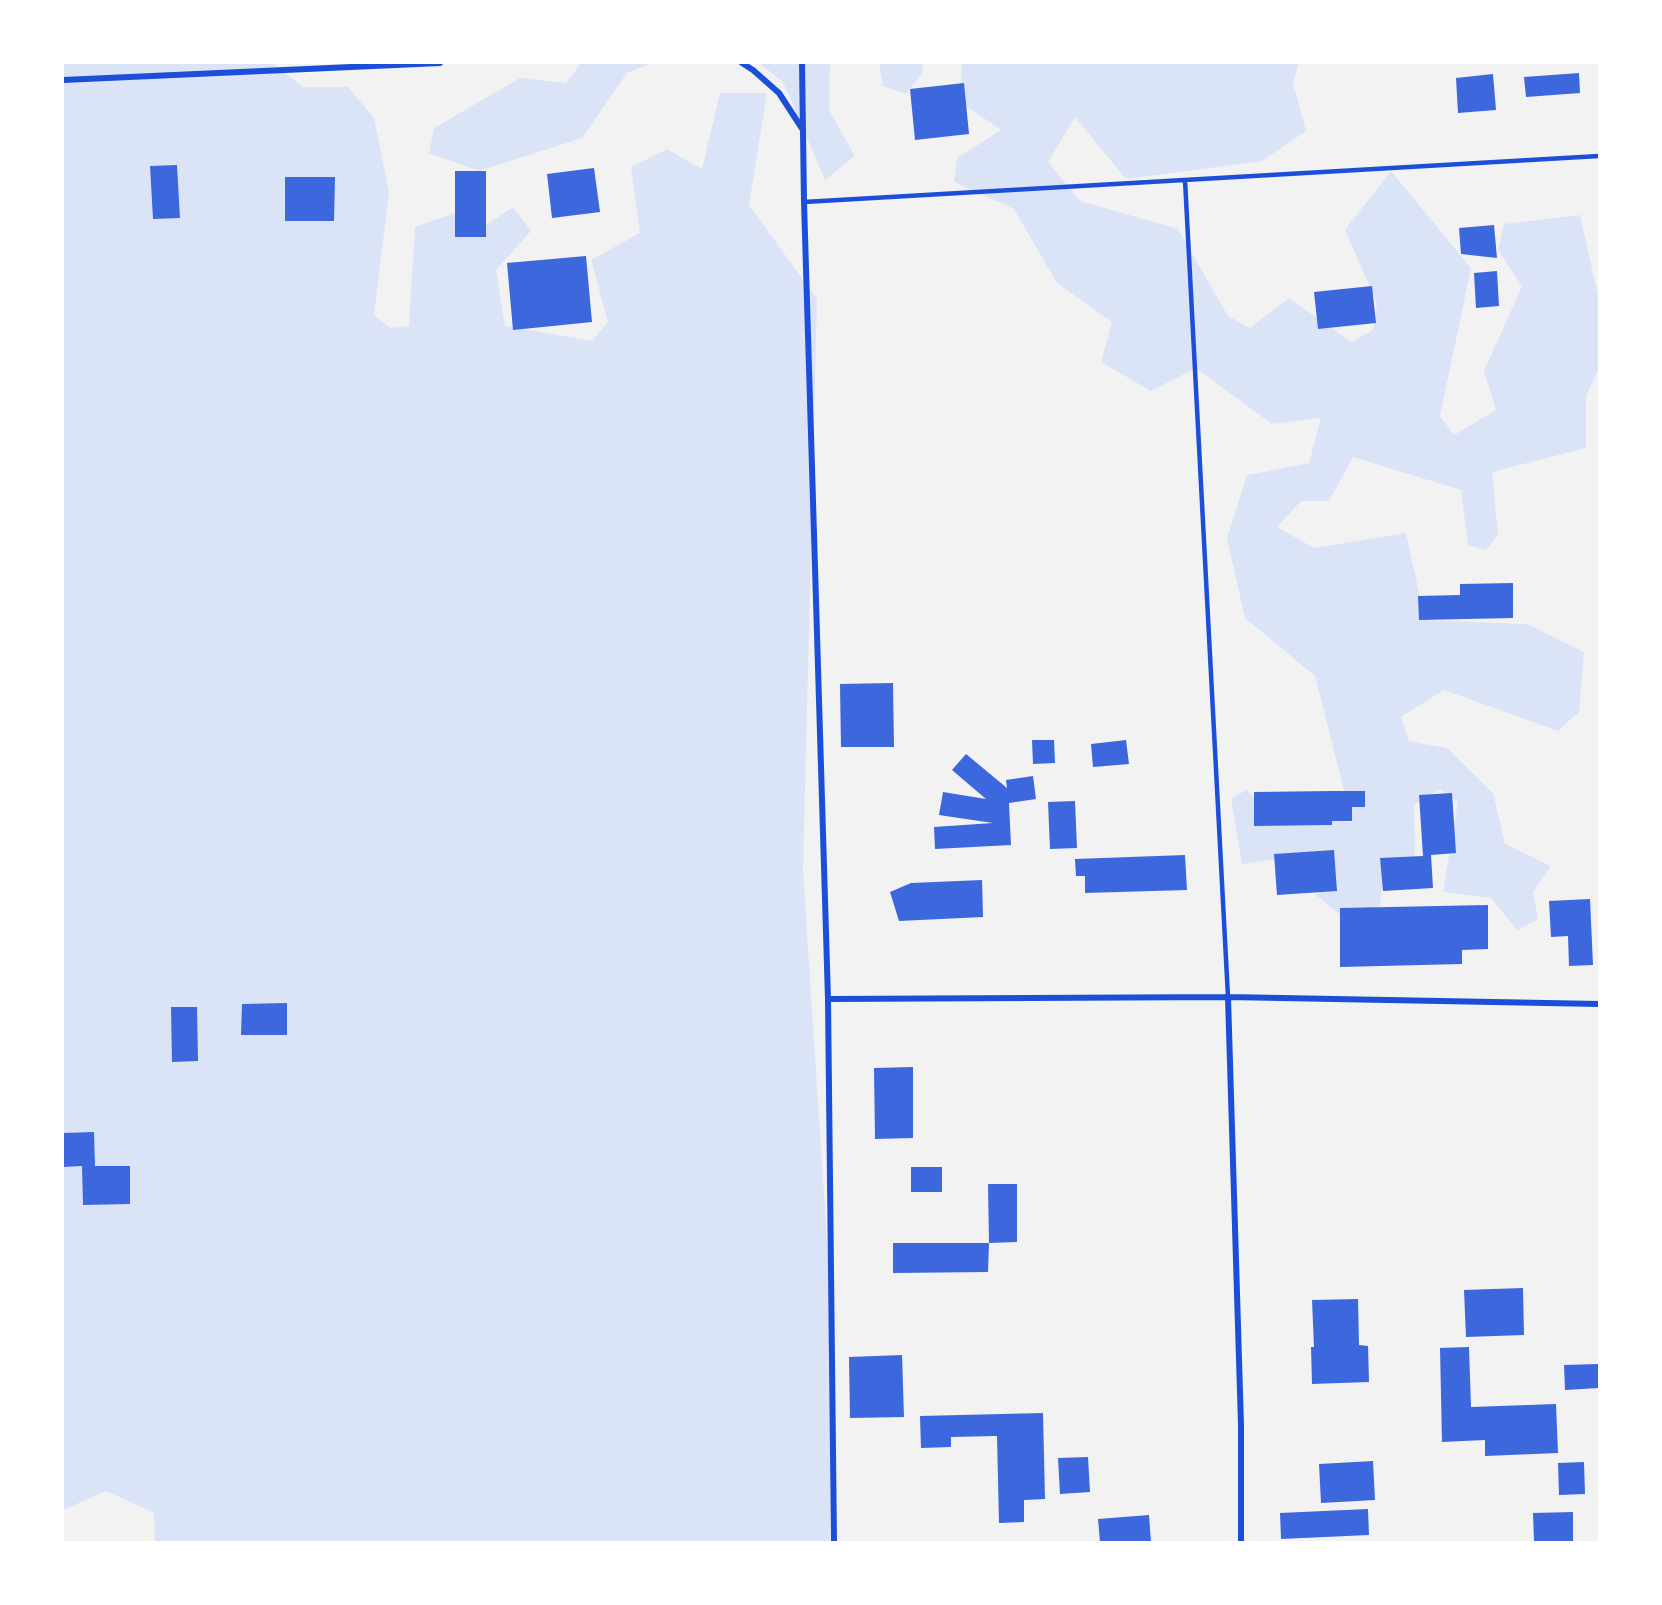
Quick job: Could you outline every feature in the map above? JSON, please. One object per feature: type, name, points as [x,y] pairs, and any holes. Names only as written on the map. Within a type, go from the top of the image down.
[{"type":"street","points":[[63,81],[440,63]]},
{"type":"street","points":[[742,63],[779,93],[803,131]]},
{"type":"street","points":[[802,63],[804,202],[828,999],[834,1542]]},
{"type":"street","points":[[828,999],[1228,997],[1599,1004]]},
{"type":"street","points":[[1228,997],[1241,1425],[1241,1542]]},
{"type":"lane","points":[[804,202],[1599,156]]},
{"type":"lane","points":[[1185,180],[1228,997]]},
{"type":"shaded area","points":[[63,63],[272,63],[303,87],[348,87],[374,118],[389,192],[374,315],[391,328],[409,326],[415,227],[454,213],[477,231],[513,207],[531,231],[496,270],[505,326],[592,341],[608,322],[591,260],[640,233],[631,167],[667,149],[702,169],[720,93],[767,93],[749,205],[817,299],[803,871],[831,1302],[830,1542],[155,1542],[154,1513],[106,1491],[63,1510]]},
{"type":"shaded area","points":[[581,63],[652,63],[627,73],[582,138],[479,171],[429,153],[434,128],[520,78],[566,83]]},
{"type":"shaded area","points":[[759,63],[830,63],[829,110],[855,156],[825,180],[783,82]]},
{"type":"shaded area","points":[[879,63],[923,63],[922,73],[906,94],[883,86]]},
{"type":"shaded area","points":[[962,63],[1299,63],[1293,83],[1306,131],[1262,161],[1126,179],[1075,117],[1048,162],[1080,201],[1178,229],[1228,316],[1250,328],[1289,298],[1351,342],[1373,330],[1377,303],[1345,230],[1391,171],[1471,268],[1440,416],[1454,435],[1496,410],[1484,371],[1522,286],[1498,250],[1504,224],[1580,215],[1599,300],[1599,369],[1586,396],[1586,448],[1492,472],[1498,535],[1486,550],[1468,545],[1461,490],[1353,457],[1329,501],[1301,501],[1277,527],[1314,548],[1406,533],[1425,620],[1527,624],[1584,652],[1579,712],[1558,731],[1444,690],[1401,717],[1409,741],[1447,748],[1493,793],[1505,844],[1551,866],[1533,892],[1538,919],[1517,930],[1491,898],[1443,892],[1458,802],[1440,789],[1414,805],[1415,860],[1384,873],[1380,906],[1348,921],[1316,895],[1329,852],[1242,864],[1231,799],[1246,790],[1274,818],[1352,822],[1315,676],[1245,618],[1227,538],[1247,475],[1309,463],[1321,418],[1272,424],[1196,368],[1151,391],[1101,362],[1112,322],[1057,283],[1014,209],[954,182],[957,158],[1001,130],[959,101]]},
{"type":"building","points":[[1579,73],[1580,93],[1526,97],[1524,77]]},
{"type":"building","points":[[1493,74],[1496,110],[1458,113],[1456,78]]},
{"type":"building","points":[[964,83],[969,134],[915,140],[910,89]]},
{"type":"building","points":[[177,165],[180,218],[153,219],[150,166]]},
{"type":"building","points":[[594,168],[600,212],[552,218],[547,174]]},
{"type":"building","points":[[455,171],[486,171],[486,237],[455,237]]},
{"type":"building","points":[[285,177],[335,177],[334,221],[285,221]]},
{"type":"building","points":[[1494,225],[1497,258],[1461,254],[1459,228]]},
{"type":"building","points":[[586,256],[592,322],[513,330],[507,263]]},
{"type":"building","points":[[1497,271],[1499,306],[1476,308],[1474,273]]},
{"type":"building","points":[[1372,286],[1376,323],[1318,329],[1314,292]]},
{"type":"building","points":[[1513,583],[1513,618],[1419,620],[1418,596],[1460,595],[1460,584]]},
{"type":"building","points":[[893,683],[894,747],[841,747],[840,684]]},
{"type":"building","points":[[1032,740],[1054,740],[1055,763],[1033,764]]},
{"type":"building","points":[[1126,740],[1129,764],[1093,767],[1091,744]]},
{"type":"building","points":[[966,754],[1007,788],[1006,780],[1033,776],[1036,799],[1009,803],[1011,845],[935,849],[934,827],[993,823],[939,815],[943,792],[986,799],[952,770]]},
{"type":"building","points":[[1365,791],[1365,807],[1352,807],[1352,821],[1332,821],[1332,825],[1254,826],[1254,792]]},
{"type":"building","points":[[1452,793],[1456,853],[1431,855],[1433,888],[1383,891],[1380,858],[1423,856],[1419,795]]},
{"type":"building","points":[[1075,801],[1077,848],[1050,849],[1048,802]]},
{"type":"building","points":[[1334,850],[1337,891],[1277,895],[1274,854]]},
{"type":"building","points":[[1185,855],[1187,890],[1085,893],[1085,876],[1076,876],[1075,859]]},
{"type":"building","points":[[982,880],[983,917],[899,921],[890,892],[911,883]]},
{"type":"building","points":[[1590,899],[1593,965],[1569,966],[1568,936],[1551,937],[1549,901]]},
{"type":"building","points":[[1488,905],[1488,949],[1462,950],[1462,964],[1340,967],[1340,908]]},
{"type":"building","points":[[287,1003],[287,1035],[241,1035],[242,1004]]},
{"type":"building","points":[[171,1007],[197,1007],[198,1061],[172,1062]]},
{"type":"building","points":[[913,1067],[913,1138],[875,1139],[874,1068]]},
{"type":"building","points":[[94,1132],[95,1166],[130,1166],[130,1204],[83,1205],[82,1166],[63,1167],[63,1133]]},
{"type":"building","points":[[911,1167],[942,1167],[942,1192],[911,1192]]},
{"type":"building","points":[[988,1184],[1017,1184],[1017,1242],[989,1243]]},
{"type":"building","points":[[893,1243],[989,1243],[988,1272],[893,1273]]},
{"type":"building","points":[[1523,1288],[1524,1335],[1466,1337],[1464,1290]]},
{"type":"building","points":[[1358,1299],[1359,1345],[1368,1346],[1369,1382],[1312,1384],[1311,1347],[1314,1347],[1312,1300]]},
{"type":"building","points":[[1469,1347],[1471,1407],[1556,1404],[1558,1453],[1485,1456],[1485,1440],[1442,1442],[1440,1348]]},
{"type":"building","points":[[902,1355],[904,1417],[850,1418],[849,1357]]},
{"type":"building","points":[[1599,1364],[1599,1388],[1565,1390],[1564,1365]]},
{"type":"building","points":[[1043,1413],[1045,1499],[1024,1500],[1024,1522],[999,1523],[997,1436],[951,1437],[951,1447],[921,1448],[920,1416]]},
{"type":"building","points":[[1088,1457],[1090,1492],[1060,1494],[1058,1458]]},
{"type":"building","points":[[1373,1461],[1375,1500],[1321,1503],[1319,1464]]},
{"type":"building","points":[[1584,1462],[1585,1494],[1559,1495],[1558,1463]]},
{"type":"building","points":[[1368,1509],[1369,1535],[1281,1539],[1280,1513]]},
{"type":"building","points":[[1573,1512],[1573,1542],[1534,1542],[1533,1513]]},
{"type":"building","points":[[1149,1515],[1151,1542],[1100,1542],[1098,1519]]}]
